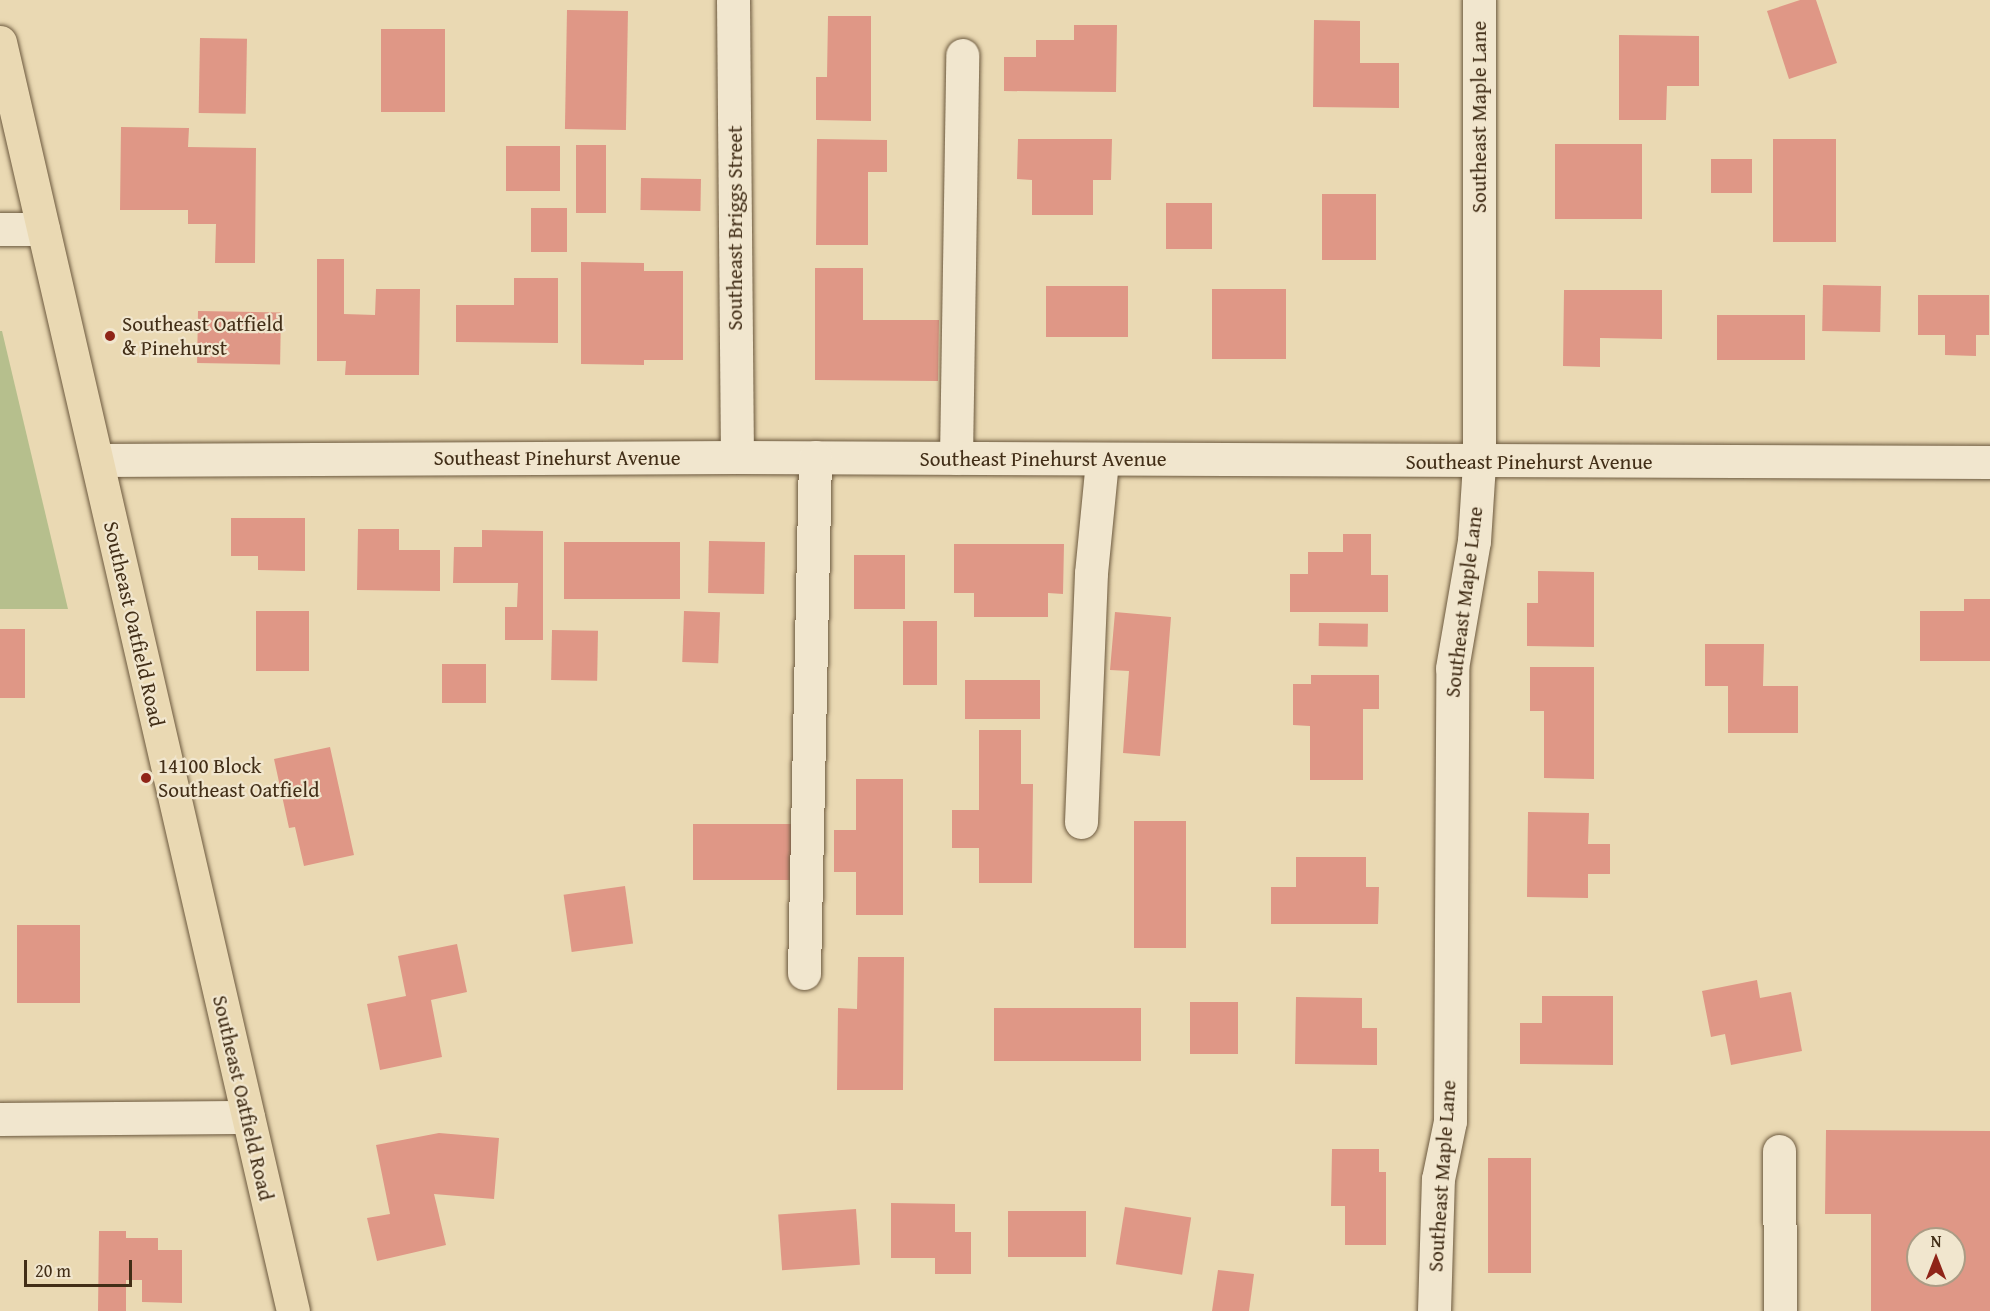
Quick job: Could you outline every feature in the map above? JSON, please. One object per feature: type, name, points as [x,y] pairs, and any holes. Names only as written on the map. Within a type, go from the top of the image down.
[{"type":"main road","name":"Southeast Oatfield Road","points":[[0,42],[293,1311]]},
{"type":"street","name":"Southeast Briggs Street","points":[[733,0],[736,457]]},
{"type":"street","name":"Southeast Maple Lane","points":[[1434,1311],[1438,1179],[1450,1121],[1452,668],[1474,541],[1479,463],[1479,0]]},
{"type":"street","points":[[956,458],[962,54]]},
{"type":"street","points":[[0,230],[43,229]]},
{"type":"street","name":"Southeast Pinehurst Avenue","points":[[97,460],[814,457],[1479,463],[1990,462]]},
{"type":"street","points":[[804,973],[814,457]]},
{"type":"street","points":[[1081,822],[1091,573],[1102,460]]},
{"type":"street","points":[[0,1119],[248,1117]]},
{"type":"street","points":[[1779,1151],[1780,1311]]},
{"type":"green space","points":[[0,331],[2,331],[68,609],[0,609]]},
{"type":"building","points":[[1800,0],[1816,0],[1837,63],[1789,79],[1767,11]]},
{"type":"building","points":[[567,10],[628,11],[626,130],[565,129]]},
{"type":"building","points":[[828,16],[871,16],[871,121],[816,120],[816,77],[827,77]]},
{"type":"building","points":[[1314,20],[1360,21],[1360,63],[1399,63],[1399,108],[1313,107]]},
{"type":"building","points":[[1074,25],[1117,25],[1116,92],[1004,91],[1004,57],[1036,57],[1036,40],[1074,40]]},
{"type":"building","points":[[381,29],[445,29],[445,112],[381,112]]},
{"type":"building","points":[[1619,35],[1699,36],[1699,86],[1667,86],[1666,120],[1619,120]]},
{"type":"building","points":[[200,38],[247,39],[246,114],[199,113]]},
{"type":"building","points":[[121,127],[189,128],[188,147],[256,148],[255,263],[215,263],[216,224],[188,224],[188,210],[120,210]]},
{"type":"building","points":[[817,139],[887,140],[887,172],[868,172],[868,245],[816,245]]},
{"type":"building","points":[[1018,139],[1112,139],[1111,180],[1093,180],[1093,215],[1032,215],[1032,180],[1017,179]]},
{"type":"building","points":[[1773,139],[1836,139],[1836,242],[1773,242]]},
{"type":"building","points":[[1555,144],[1642,144],[1642,219],[1555,219]]},
{"type":"building","points":[[576,145],[606,145],[606,213],[576,213]]},
{"type":"building","points":[[506,146],[560,146],[560,191],[506,191]]},
{"type":"building","points":[[1711,159],[1752,159],[1752,193],[1711,193]]},
{"type":"building","points":[[641,178],[701,179],[700,211],[640,210]]},
{"type":"building","points":[[1322,194],[1376,194],[1376,260],[1322,260]]},
{"type":"building","points":[[1166,203],[1212,203],[1212,249],[1166,249]]},
{"type":"building","points":[[531,208],[567,208],[567,252],[531,252]]},
{"type":"building","points":[[317,259],[344,259],[344,314],[375,315],[376,289],[420,289],[419,375],[345,375],[346,361],[317,361]]},
{"type":"building","points":[[581,262],[644,263],[644,271],[683,271],[683,360],[644,360],[644,365],[581,364]]},
{"type":"building","points":[[815,268],[863,268],[863,320],[939,320],[938,381],[815,380]]},
{"type":"building","points":[[514,278],[558,278],[558,343],[456,342],[456,305],[514,305]]},
{"type":"building","points":[[1823,285],[1881,286],[1880,332],[1822,331]]},
{"type":"building","points":[[1046,286],[1128,286],[1128,337],[1046,337]]},
{"type":"building","points":[[1212,289],[1286,289],[1286,359],[1212,359]]},
{"type":"building","points":[[1564,290],[1662,290],[1662,339],[1600,338],[1600,367],[1563,366]]},
{"type":"building","points":[[1918,295],[1989,295],[1989,335],[1976,335],[1976,356],[1945,355],[1945,335],[1918,335]]},
{"type":"building","points":[[198,311],[281,312],[280,364],[197,363]]},
{"type":"building","points":[[1717,315],[1805,315],[1805,360],[1717,360]]},
{"type":"building","points":[[231,518],[305,518],[305,571],[258,570],[258,556],[231,556]]},
{"type":"building","points":[[358,529],[399,529],[399,550],[440,550],[440,591],[357,590]]},
{"type":"building","points":[[482,530],[543,531],[543,640],[505,640],[505,607],[517,607],[518,583],[453,583],[454,547],[482,547]]},
{"type":"building","points":[[1343,534],[1371,534],[1371,575],[1388,575],[1388,612],[1290,612],[1290,574],[1308,574],[1308,552],[1343,552]]},
{"type":"building","points":[[709,541],[765,542],[764,594],[708,593]]},
{"type":"building","points":[[564,542],[680,542],[680,599],[564,599]]},
{"type":"building","points":[[954,544],[1064,544],[1063,594],[1048,593],[1048,617],[974,617],[974,593],[954,593]]},
{"type":"building","points":[[854,555],[905,555],[905,609],[854,609]]},
{"type":"building","points":[[1538,571],[1594,572],[1594,647],[1527,646],[1527,603],[1538,603]]},
{"type":"building","points":[[1964,599],[1990,599],[1990,661],[1920,661],[1920,611],[1964,611]]},
{"type":"building","points":[[256,611],[309,611],[309,671],[256,671]]},
{"type":"building","points":[[684,611],[720,612],[718,663],[682,662]]},
{"type":"building","points":[[1115,612],[1171,617],[1160,756],[1123,753],[1129,671],[1110,670]]},
{"type":"building","points":[[903,621],[937,621],[937,685],[903,685]]},
{"type":"building","points":[[1319,623],[1368,624],[1368,647],[1319,646]]},
{"type":"building","points":[[0,629],[25,629],[25,698],[0,698]]},
{"type":"building","points":[[552,630],[598,631],[597,681],[551,680]]},
{"type":"building","points":[[1705,644],[1764,644],[1763,686],[1798,686],[1798,733],[1728,733],[1728,686],[1705,686]]},
{"type":"building","points":[[442,664],[486,664],[486,703],[442,703]]},
{"type":"building","points":[[1530,667],[1594,667],[1594,779],[1544,778],[1544,711],[1530,711]]},
{"type":"building","points":[[1311,675],[1379,675],[1379,709],[1363,709],[1363,780],[1310,780],[1310,726],[1293,725],[1293,684],[1311,684]]},
{"type":"building","points":[[965,680],[1040,680],[1040,719],[965,719]]},
{"type":"building","points":[[979,730],[1021,730],[1021,784],[1033,784],[1032,883],[979,883],[979,848],[952,848],[952,810],[979,810]]},
{"type":"building","points":[[330,747],[354,855],[304,866],[295,827],[289,828],[274,759]]},
{"type":"building","points":[[856,779],[903,779],[903,915],[856,915],[856,872],[834,872],[834,830],[856,830]]},
{"type":"building","points":[[1528,812],[1589,813],[1588,844],[1610,844],[1610,874],[1588,874],[1588,898],[1527,897]]},
{"type":"building","points":[[1134,821],[1186,821],[1186,948],[1134,948]]},
{"type":"building","points":[[693,824],[796,824],[796,880],[693,880]]},
{"type":"building","points":[[1296,857],[1366,857],[1366,887],[1379,887],[1378,924],[1271,924],[1271,887],[1296,887]]},
{"type":"building","points":[[625,886],[633,943],[572,952],[564,895]]},
{"type":"building","points":[[17,925],[80,925],[80,1003],[17,1003]]},
{"type":"building","points":[[457,944],[467,992],[431,1000],[442,1057],[380,1070],[367,1004],[406,996],[398,956]]},
{"type":"building","points":[[858,957],[904,957],[903,1090],[837,1090],[838,1008],[857,1009]]},
{"type":"building","points":[[1757,980],[1760,998],[1791,992],[1802,1051],[1731,1065],[1725,1034],[1711,1037],[1702,991]]},
{"type":"building","points":[[1542,996],[1613,996],[1613,1065],[1520,1064],[1520,1023],[1542,1023]]},
{"type":"building","points":[[1296,997],[1362,998],[1362,1028],[1377,1028],[1377,1065],[1295,1064]]},
{"type":"building","points":[[1190,1002],[1238,1002],[1238,1054],[1190,1054]]},
{"type":"building","points":[[994,1008],[1141,1008],[1141,1061],[994,1061]]},
{"type":"building","points":[[1826,1130],[1990,1131],[1990,1311],[1871,1311],[1871,1214],[1825,1214]]},
{"type":"building","points":[[439,1133],[499,1138],[494,1199],[434,1194],[446,1245],[377,1261],[367,1218],[390,1214],[376,1145]]},
{"type":"building","points":[[1332,1149],[1379,1149],[1379,1172],[1386,1172],[1386,1245],[1345,1245],[1345,1206],[1331,1206]]},
{"type":"building","points":[[1488,1158],[1531,1158],[1531,1273],[1488,1273]]},
{"type":"building","points":[[891,1203],[955,1204],[955,1232],[971,1232],[971,1274],[935,1274],[935,1258],[891,1258]]},
{"type":"building","points":[[1125,1207],[1191,1217],[1182,1275],[1116,1264]]},
{"type":"building","points":[[856,1209],[860,1265],[782,1270],[778,1214]]},
{"type":"building","points":[[1008,1211],[1086,1211],[1086,1257],[1008,1257]]},
{"type":"building","points":[[99,1231],[126,1231],[126,1238],[158,1238],[158,1250],[182,1250],[182,1303],[142,1302],[142,1280],[126,1280],[126,1311],[98,1311]]},
{"type":"building","points":[[1218,1270],[1254,1274],[1249,1311],[1212,1311]]},
{"type":"place","name":"Southeast Oatfield & Pinehurst","points":[[110,336]]},
{"type":"place","name":"14100 Block Southeast Oatfield","points":[[146,778]]}]
